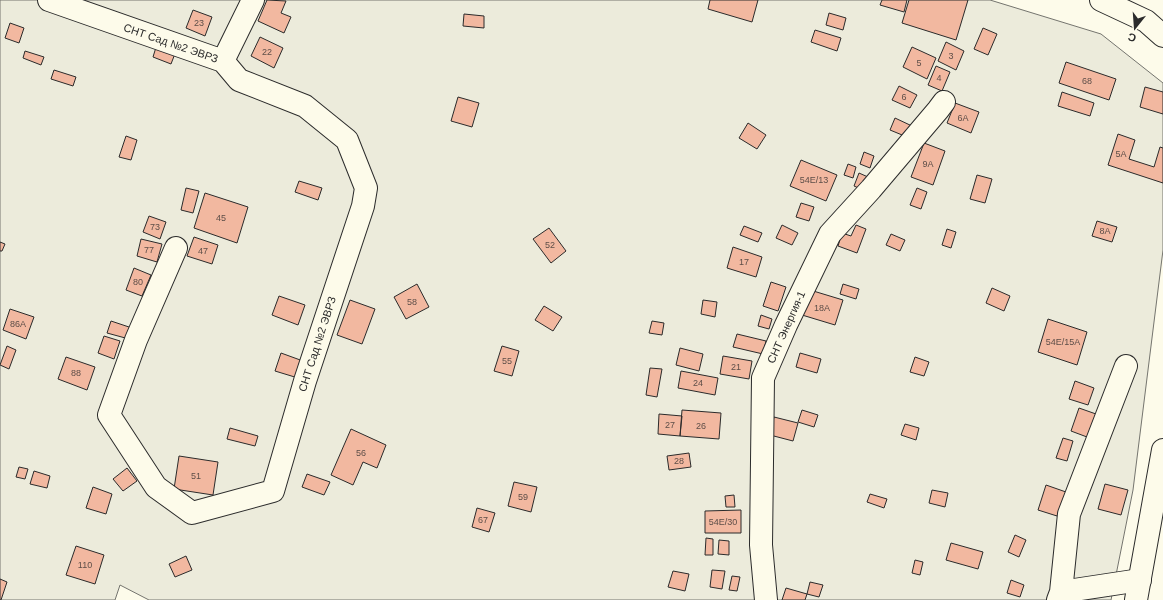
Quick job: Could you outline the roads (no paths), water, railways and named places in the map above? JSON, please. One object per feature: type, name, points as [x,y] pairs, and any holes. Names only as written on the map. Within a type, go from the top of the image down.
[{"type":"street","name":"СНТ Сад №2 ЭВРЗ","points":[[49,0],[223,61],[239,80],[305,106],[347,140],[366,188],[363,206],[305,381],[273,491],[192,513],[156,487],[109,415],[136,340],[176,248]]},
{"type":"street","points":[[223,61],[253,0]]},
{"type":"street","points":[[1101,0],[1146,22],[1163,36]]},
{"type":"street","name":"СНТ Энергия-1","points":[[766,600],[761,545],[763,378],[786,325],[830,234],[871,190],[944,102]]},
{"type":"street","points":[[1126,366],[1069,514],[1060,596],[1138,590],[1163,450]]}]
